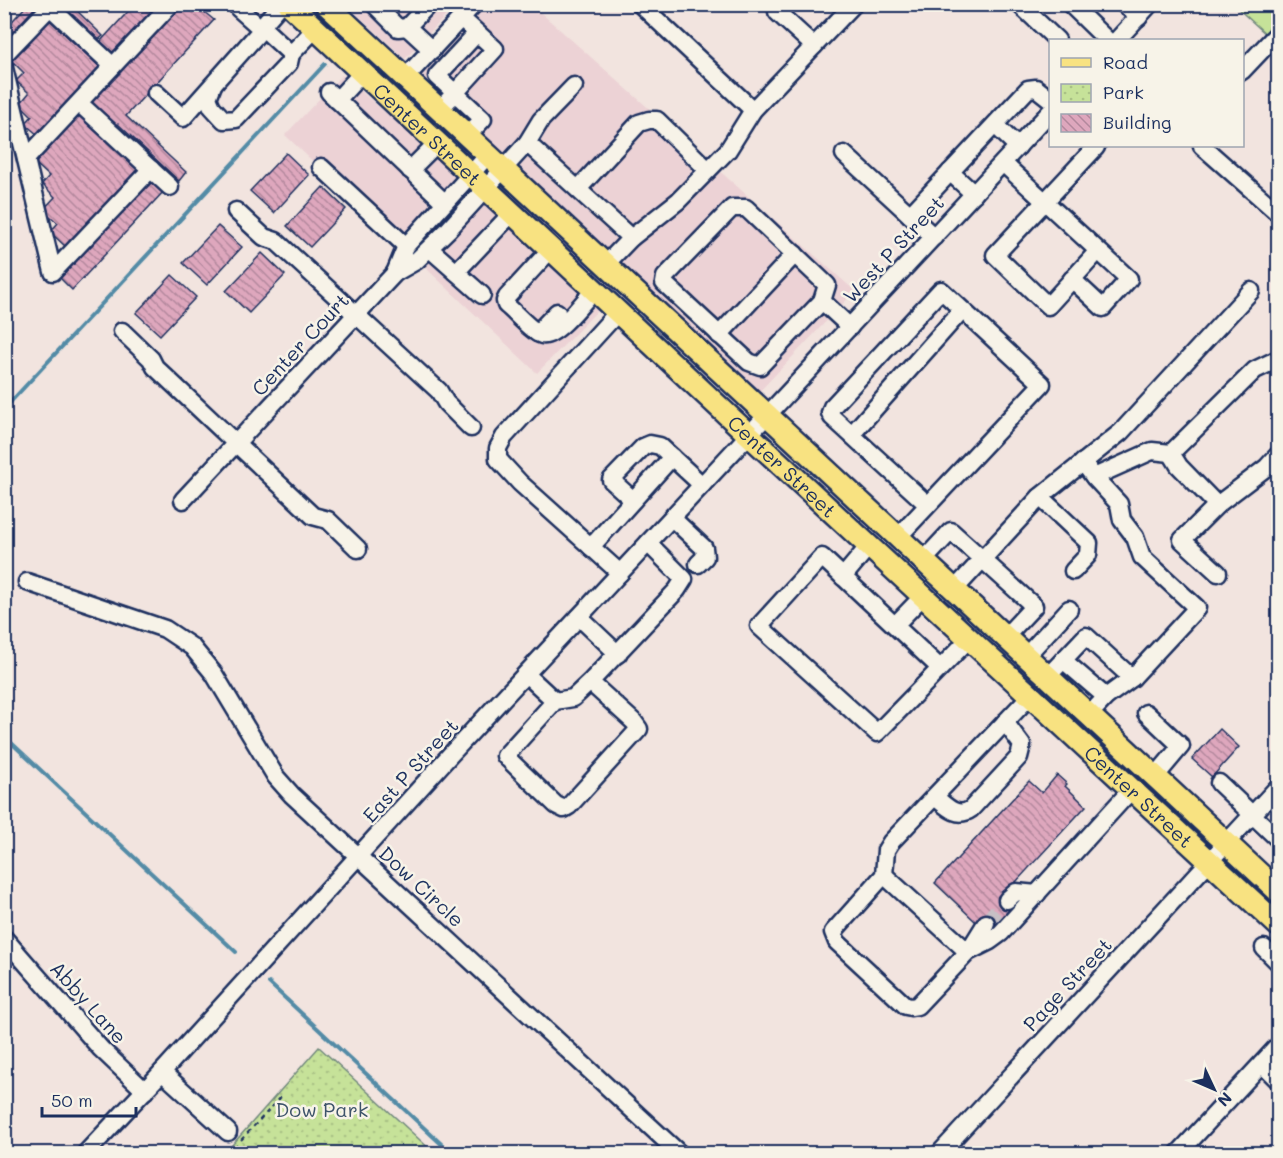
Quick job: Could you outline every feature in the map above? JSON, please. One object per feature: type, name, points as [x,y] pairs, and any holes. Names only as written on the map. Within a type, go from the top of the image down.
[{"type":"main road","name":"Center Street","points":[[289,4],[749,435],[1278,925]]},
{"type":"main road","name":"Center Street","points":[[326,4],[1278,891]]},
{"type":"main road","points":[[387,97],[405,78]]},
{"type":"main road","points":[[870,547],[893,533]]},
{"type":"main road","points":[[929,602],[954,590]]},
{"type":"main road","points":[[1030,696],[1048,676]]},
{"type":"main road","points":[[1067,730],[1087,713]]},
{"type":"main road","points":[[1132,789],[1152,774]]},
{"type":"street","points":[[26,159],[171,4]]},
{"type":"street","points":[[156,93],[183,118],[263,28],[281,4]]},
{"type":"street","points":[[374,4],[401,26],[427,55],[437,76],[483,119],[467,136]]},
{"type":"street","points":[[401,26],[414,4]]},
{"type":"street","points":[[401,26],[429,4]]},
{"type":"street","points":[[405,78],[474,4]]},
{"type":"street","points":[[640,4],[753,110]]},
{"type":"street","points":[[605,265],[631,238],[671,208],[728,150],[753,110],[854,4]]},
{"type":"street","points":[[1019,4],[1056,39]]},
{"type":"street","points":[[1070,4],[1106,39]]},
{"type":"street","points":[[1118,39],[1145,11],[1124,4]]},
{"type":"street","points":[[4,56],[50,7],[113,66]]},
{"type":"street","points":[[238,8],[291,54]]},
{"type":"street","points":[[777,12],[814,46]]},
{"type":"street","points":[[439,110],[495,49],[461,18]]},
{"type":"street","points":[[213,86],[208,98],[212,107],[224,120],[236,119],[289,63],[291,54],[315,29]]},
{"type":"street","points":[[437,76],[477,33]]},
{"type":"street","points":[[1244,68],[1278,33]]},
{"type":"street","points":[[4,68],[53,272],[150,169]]},
{"type":"street","points":[[362,73],[333,96],[444,202]]},
{"type":"street","name":"Center Court","points":[[183,500],[395,273],[416,261],[448,230],[504,170],[527,143],[541,120],[574,86]]},
{"type":"street","points":[[910,215],[1028,89],[1036,88],[1049,98]]},
{"type":"street","points":[[79,103],[170,187]]},
{"type":"street","name":"West P Street","points":[[767,415],[1049,113]]},
{"type":"street","points":[[578,189],[639,123],[649,120],[657,120],[708,170]]},
{"type":"street","points":[[995,125],[1018,147]]},
{"type":"street","points":[[410,170],[437,143]]},
{"type":"street","points":[[527,143],[631,238]]},
{"type":"street","points":[[1096,147],[995,255],[1048,306],[1098,251]]},
{"type":"street","points":[[1203,147],[1278,213]]},
{"type":"street","points":[[844,154],[934,237]]},
{"type":"street","name":"Center Court","points":[[395,273],[406,246],[488,155]]},
{"type":"street","points":[[1003,163],[1130,279],[1103,308],[1072,279]]},
{"type":"street","points":[[321,167],[406,246]]},
{"type":"street","points":[[950,172],[974,194]]},
{"type":"street","points":[[732,208],[746,208],[795,255],[826,285],[822,301],[760,366],[749,362],[664,283],[665,277],[732,208]]},
{"type":"street","points":[[236,211],[264,237],[276,241],[439,391],[446,403],[471,428]]},
{"type":"street","points":[[456,273],[512,213]]},
{"type":"street","points":[[432,215],[448,230]]},
{"type":"street","points":[[430,249],[482,295]]},
{"type":"street","points":[[551,249],[505,301],[506,305],[537,333],[550,336],[566,309],[594,290]]},
{"type":"street","points":[[720,335],[795,255]]},
{"type":"street","points":[[893,533],[928,505],[1042,384],[941,291],[832,407],[830,413],[928,505]]},
{"type":"street","points":[[954,590],[1040,497],[1121,432],[1251,291]]},
{"type":"street","points":[[822,301],[850,327]]},
{"type":"street","points":[[852,434],[962,310]]},
{"type":"street","points":[[618,312],[504,437],[498,448],[498,459],[520,483],[620,573]]},
{"type":"street","points":[[680,334],[698,314]]},
{"type":"street","points":[[122,331],[151,359],[155,367],[236,444],[314,516],[327,520],[358,549]]},
{"type":"street","points":[[1094,477],[1143,454],[1170,453],[1255,370],[1278,359]]},
{"type":"street","name":"East P Street","points":[[85,1154],[767,415]]},
{"type":"street","points":[[633,500],[611,480],[643,447],[650,444],[660,446],[702,485]]},
{"type":"street","points":[[1170,453],[1179,466],[1217,505]]},
{"type":"street","points":[[1218,573],[1182,540],[1217,505],[1278,455]]},
{"type":"street","points":[[591,547],[672,457]]},
{"type":"street","points":[[1083,462],[1119,504],[1122,520],[1135,537],[1142,557],[1197,608],[1132,678],[1087,713]]},
{"type":"street","points":[[1040,497],[1089,543],[1088,555],[1073,571]]},
{"type":"street","points":[[590,682],[639,729],[564,809],[556,806],[505,756],[555,701],[573,698],[590,682],[705,557],[704,549],[672,518]]},
{"type":"street","points":[[923,561],[951,531],[1034,606],[1005,637]]},
{"type":"street","points":[[648,543],[690,572]]},
{"type":"street","points":[[843,577],[870,547]]},
{"type":"street","points":[[940,668],[822,557],[759,626],[877,733],[969,639]]},
{"type":"street","name":"Dow Circle","points":[[27,582],[165,629],[192,647],[214,674],[276,777],[292,795],[680,1154]]},
{"type":"street","points":[[895,625],[929,602]]},
{"type":"street","points":[[1026,656],[1069,609]]},
{"type":"street","points":[[579,617],[618,654]]},
{"type":"street","points":[[1048,676],[1086,636],[1132,678]]},
{"type":"street","points":[[1063,660],[1107,697]]},
{"type":"street","points":[[526,674],[555,701]]},
{"type":"street","points":[[986,923],[968,952],[916,1006],[911,1007],[906,1006],[835,940],[835,929],[884,875],[886,850],[1030,696]]},
{"type":"street","points":[[1146,713],[1181,746],[1152,774]]},
{"type":"street","points":[[935,796],[957,813],[965,813],[971,809],[1019,757],[1022,745],[1005,722]]},
{"type":"street","points":[[1219,783],[1278,839]]},
{"type":"street","name":"Page Street","points":[[939,1154],[1278,787]]},
{"type":"street","points":[[968,952],[1001,933],[1132,789]]},
{"type":"street","points":[[884,875],[968,952]]},
{"type":"street","points":[[1007,900],[1016,892],[1037,894]]},
{"type":"street","name":"Abby Lane","points":[[4,938],[101,1049],[145,1090]]},
{"type":"street","points":[[1264,948],[1278,962]]},
{"type":"street","points":[[1178,1154],[1278,1046]]},
{"type":"street","points":[[1262,1064],[1278,1080]]},
{"type":"street","points":[[162,1072],[228,1132]]},
{"type":"path","points":[[229,1154],[281,1097]]},
{"type":"shaded area","points":[[347,5],[456,5],[405,59]]},
{"type":"shaded area","points":[[487,5],[532,5],[855,291],[757,394],[632,275],[537,373],[285,135],[342,75],[385,112]]},
{"type":"green space","points":[[1234,5],[1278,5],[1278,45]]},
{"type":"green space","name":"Dow Park","points":[[319,1047],[434,1153],[225,1153]]},
{"type":"building","points":[[28,4],[38,4],[10,35],[4,30]]},
{"type":"building","points":[[58,4],[70,4],[103,36],[97,41]]},
{"type":"building","points":[[135,4],[161,4],[113,56],[99,43]]},
{"type":"building","points":[[181,4],[209,4],[203,11],[214,20],[126,116],[186,172],[179,181],[91,102]]},
{"type":"building","points":[[48,18],[101,68],[38,135],[25,124],[32,116],[20,104],[29,93],[16,81],[24,73],[10,59]]},
{"type":"building","points":[[79,115],[138,169],[66,247],[50,232],[58,223],[43,210],[55,197],[42,184],[49,176],[35,163]]},
{"type":"building","points":[[286,153],[309,175],[274,213],[250,191]]},
{"type":"building","points":[[152,180],[164,191],[72,290],[60,278]]},
{"type":"building","points":[[323,187],[346,209],[310,247],[287,226]]},
{"type":"building","points":[[218,226],[242,247],[207,285],[183,263]]},
{"type":"building","points":[[262,253],[285,275],[249,313],[226,291]]},
{"type":"building","points":[[172,275],[196,297],[160,335],[136,313]]},
{"type":"building","points":[[1220,729],[1239,747],[1212,777],[1192,759]]},
{"type":"building","points":[[1057,775],[1086,806],[1003,896],[1015,907],[994,930],[982,919],[978,924],[935,883],[1029,781],[1042,793]]},
{"type":"waterway","points":[[4,409],[325,64]]},
{"type":"waterway","points":[[4,736],[236,952]]},
{"type":"waterway","points":[[269,983],[452,1154]]},
{"type":"tunnel","points":[[986,923],[1007,900]]}]
